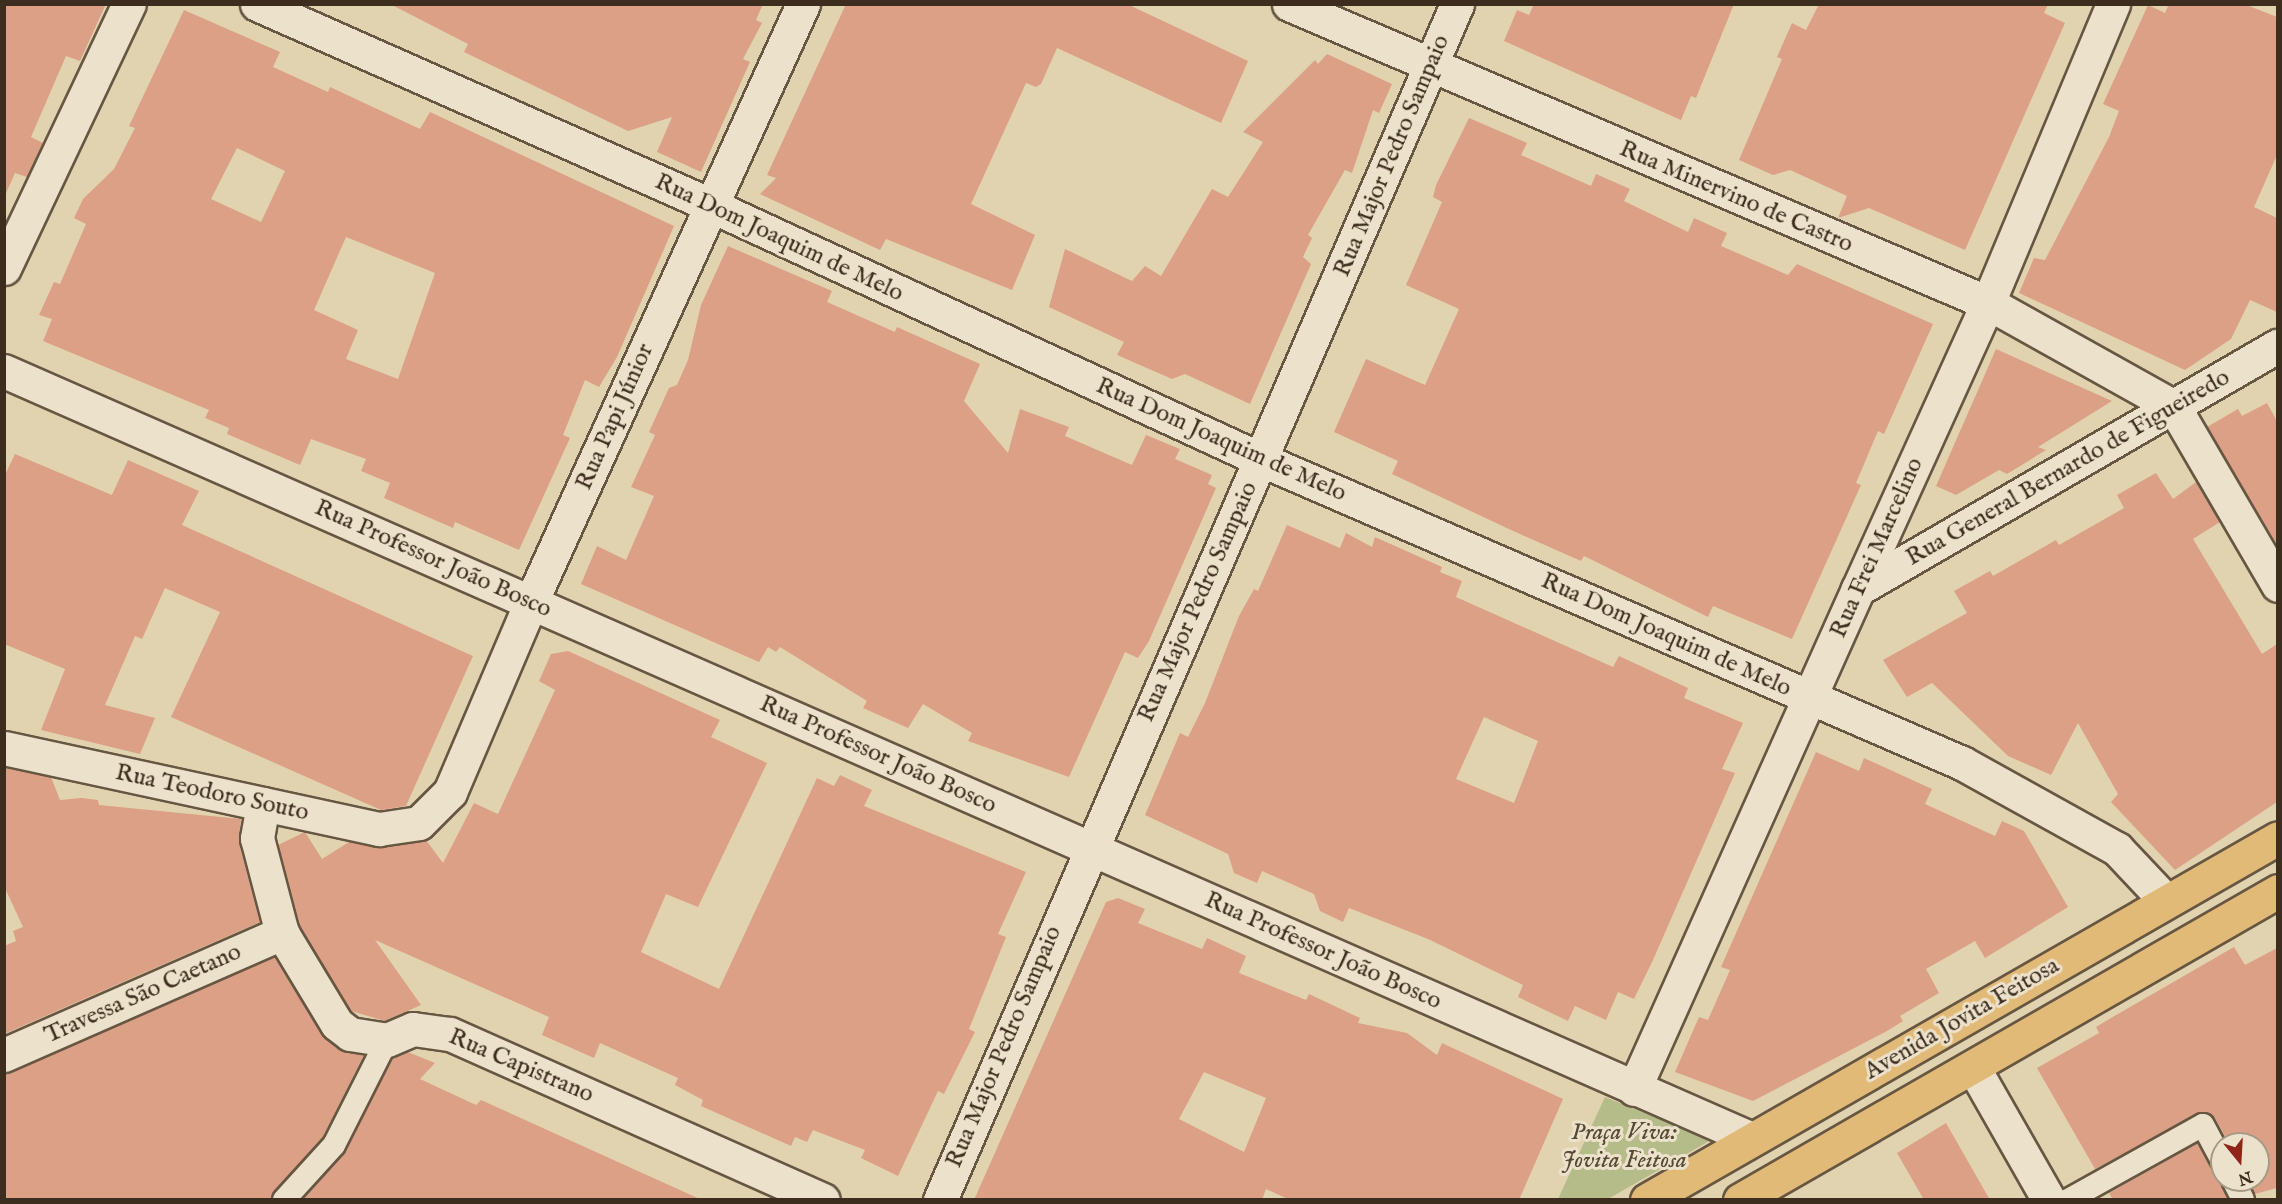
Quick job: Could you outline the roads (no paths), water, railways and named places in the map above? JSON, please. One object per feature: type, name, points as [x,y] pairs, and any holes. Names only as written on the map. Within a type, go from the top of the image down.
[{"type":"main road","name":"Avenida Jovita Feitosa","points":[[1647,1200],[2277,838]]},
{"type":"main road","name":"Avenida Jovita Feitosa","points":[[1740,1200],[2277,891]]},
{"type":"street","points":[[4,268],[129,4]]},
{"type":"street","name":"Rua Dom Joaquim de Melo","points":[[257,4],[712,206],[1262,460],[1808,698],[1962,762],[2072,821],[2117,849],[2166,901]]},
{"type":"street","name":"Rua Papi Júnior","points":[[419,823],[450,792],[531,602],[802,4]]},
{"type":"street","name":"Rua Minervino de Castro","points":[[1289,4],[1430,67],[1988,303],[2174,407]]},
{"type":"street","name":"Rua Major Pedro Sampaio","points":[[940,1200],[1089,848],[1262,460],[1457,4]]},
{"type":"street","name":"Rua Frei Marcelino","points":[[1634,1089],[1808,698],[1988,303],[2113,4]]},
{"type":"street","name":"Rua General Bernardo de Figueiredo","points":[[1858,589],[2277,346]]},
{"type":"street","name":"Rua Professor João Bosco","points":[[4,371],[1752,1139]]},
{"type":"street","points":[[2174,407],[2277,585]]},
{"type":"street","name":"Rua Teodoro Souto","points":[[4,748],[379,829],[419,823]]},
{"type":"street","points":[[263,804],[257,838],[282,933],[338,1024],[368,1040],[387,1040]]},
{"type":"street","name":"Travessa São Caetano","points":[[4,1055],[282,933]]},
{"type":"street","name":"Rua Capistrano","points":[[387,1040],[413,1029],[450,1034],[823,1200]]},
{"type":"street","points":[[1973,1067],[2049,1200]]},
{"type":"lane","points":[[284,1200],[334,1144],[387,1040]]},
{"type":"lane","points":[[2068,1200],[2203,1125],[2210,1138]]},
{"type":"park label","name":"Praça Viva: Jovita Feitosa","points":[[1624,1147]]}]
